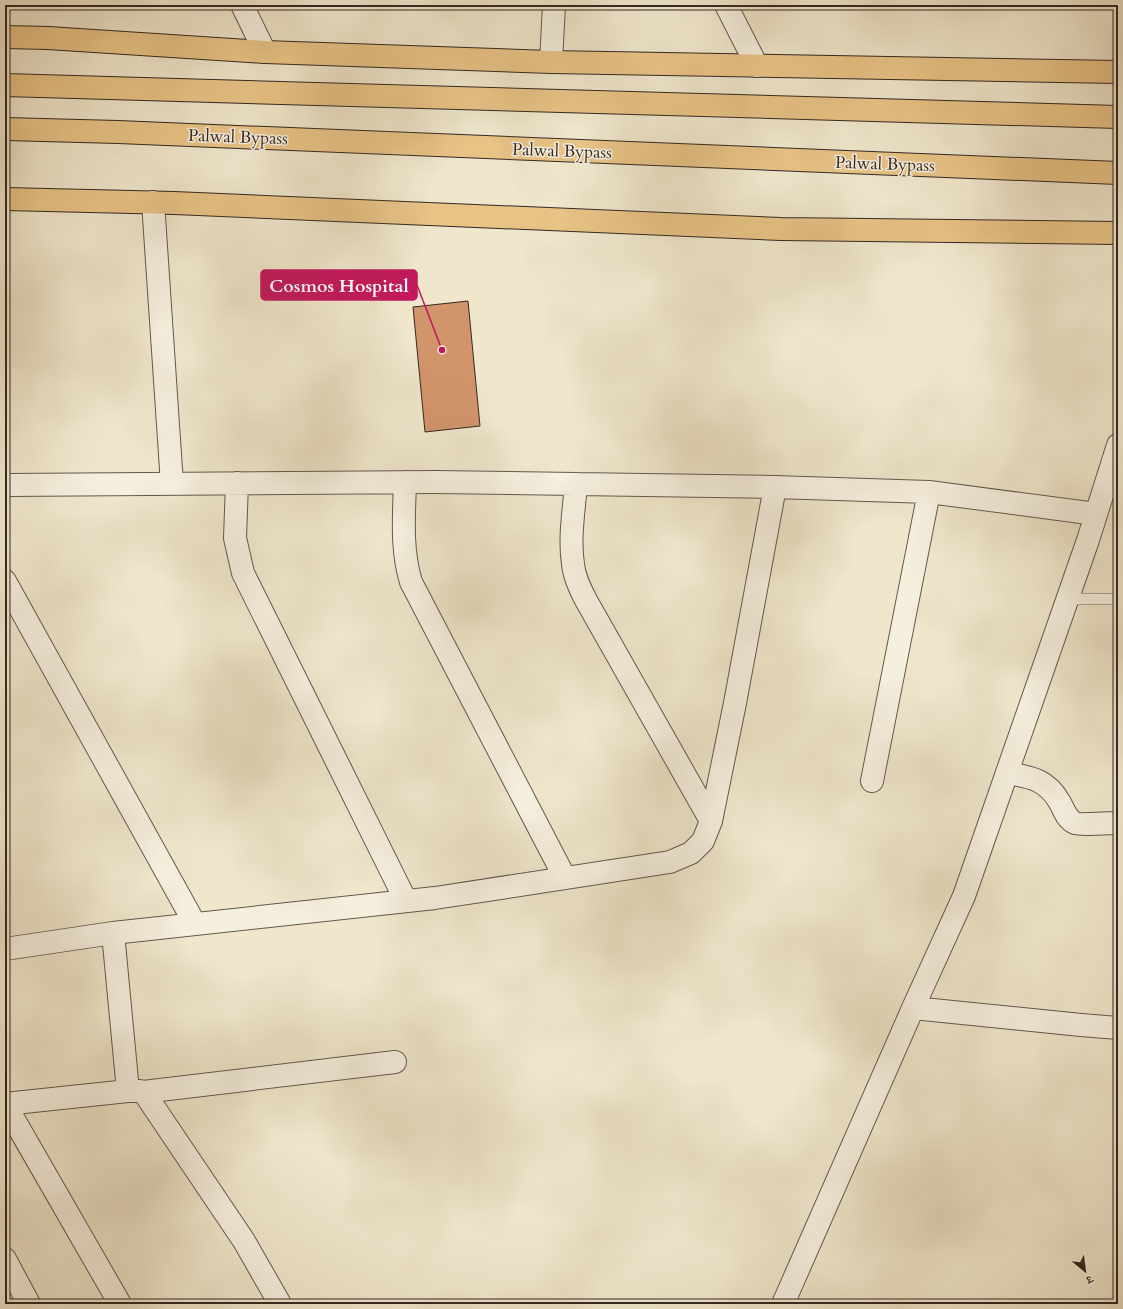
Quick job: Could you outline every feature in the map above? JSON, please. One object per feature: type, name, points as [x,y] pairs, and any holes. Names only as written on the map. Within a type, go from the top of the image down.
[{"type":"highway","points":[[5,37],[48,38],[265,52],[551,62],[1118,72]]},
{"type":"highway","points":[[5,85],[1118,117]]},
{"type":"highway","name":"Palwal Bypass","points":[[5,130],[118,132],[1118,173]]},
{"type":"highway","points":[[5,199],[153,202],[781,229],[1118,233]]},
{"type":"street","points":[[242,5],[265,52]]},
{"type":"street","points":[[551,62],[554,5]]},
{"type":"street","points":[[726,5],[757,66]]},
{"type":"street","points":[[153,202],[172,484]]},
{"type":"street","points":[[783,1304],[913,1008],[964,896],[1067,599],[1118,445]]},
{"type":"street","points":[[5,485],[405,482],[775,487],[929,492],[1096,514]]},
{"type":"street","points":[[405,482],[404,550],[411,582],[565,878]]},
{"type":"street","points":[[237,483],[235,538],[243,573],[406,901]]},
{"type":"street","points":[[576,484],[571,538],[573,566],[580,586],[591,609],[711,821]]},
{"type":"street","points":[[5,949],[113,933],[435,898],[670,862],[691,853],[703,841],[711,821],[775,487]]},
{"type":"street","points":[[872,781],[929,492]]},
{"type":"street","points":[[5,581],[195,924]]},
{"type":"street","points":[[1007,773],[1030,777],[1040,781],[1050,789],[1059,801],[1066,815],[1075,823],[1118,823]]},
{"type":"street","points":[[113,933],[135,1092],[244,1241],[280,1304]]},
{"type":"street","points":[[913,1008],[1118,1028]]},
{"type":"street","points":[[120,1304],[5,1104],[135,1092],[395,1062]]},
{"type":"street","points":[[5,1259],[29,1304]]},
{"type":"lane","points":[[1067,599],[1118,599]]},
{"type":"building","points":[[468,301],[480,426],[425,432],[413,307]]},
{"type":"place","name":"Cosmos Hospital","points":[[442,350]]}]
